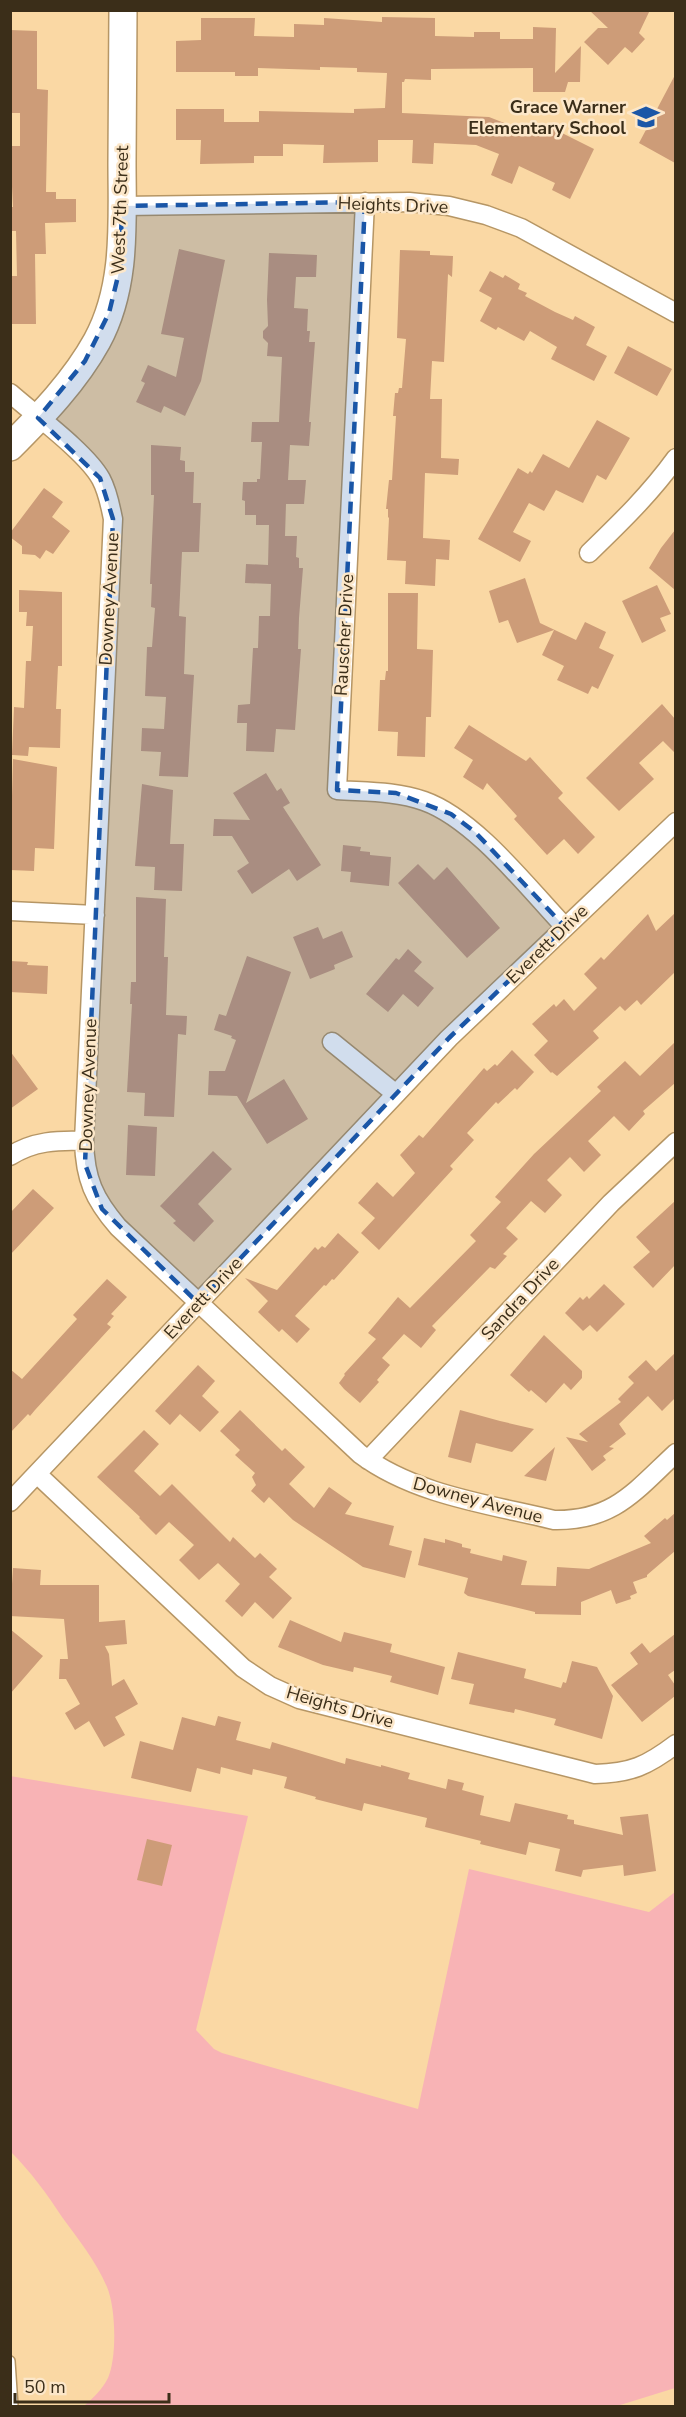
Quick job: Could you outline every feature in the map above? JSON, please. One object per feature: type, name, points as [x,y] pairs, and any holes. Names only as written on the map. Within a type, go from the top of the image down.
[{"type":"main road","name":"West 7th Street","points":[[10,447],[38,418],[85,361],[98,339],[117,289],[122,206],[123,10]]},
{"type":"street","name":"Heights Drive","points":[[122,206],[365,202],[409,202],[449,206],[486,215],[521,228],[675,313]]},
{"type":"street","name":"Rauscher Drive","points":[[365,202],[337,790],[396,794],[425,801],[451,814],[475,832],[565,927]]},
{"type":"street","name":"Downey Avenue","points":[[10,393],[87,460],[100,478],[109,498],[113,519],[84,1141],[85,1164],[91,1188],[102,1209],[198,1303],[368,1460],[396,1477],[424,1488],[554,1520],[576,1521],[597,1516],[618,1505],[675,1453]]},
{"type":"street","points":[[589,553],[632,511],[675,458]]},
{"type":"street","name":"Everett Drive","points":[[10,1502],[449,1038],[675,822]]},
{"type":"street","points":[[10,911],[95,915]]},
{"type":"street","points":[[332,1042],[396,1094]]},
{"type":"street","points":[[10,1156],[40,1143],[60,1140],[84,1141]]},
{"type":"street","name":"Sandra Drive","points":[[368,1460],[611,1203],[675,1142]]},
{"type":"street","name":"Heights Drive","points":[[37,1474],[243,1668],[270,1686],[299,1699],[595,1774],[636,1769],[654,1761],[675,1744]]},
{"type":"lane","points":[[10,2361],[13,2406]]},
{"type":"highlighted area","points":[[365,202],[337,790],[396,793],[451,814],[475,832],[565,927],[449,1038],[198,1303],[102,1209],[85,1164],[113,519],[100,478],[38,418],[85,361],[109,313],[120,268],[122,206]]},
{"type":"shaded area","points":[[10,1776],[248,1816],[196,2030],[214,2049],[222,2053],[418,2109],[469,1869],[649,1912],[675,1892],[675,2388],[617,2406],[84,2406],[103,2386],[111,2369],[114,2333],[110,2296],[103,2277],[86,2250],[38,2183],[11,2152]]},
{"type":"building","points":[[589,10],[650,10],[639,33],[645,39],[632,53],[625,47],[608,65],[584,42],[598,28],[608,28]]},
{"type":"building","points":[[382,17],[435,18],[435,36],[474,37],[474,32],[500,32],[500,39],[533,39],[533,27],[556,28],[555,73],[581,46],[580,82],[568,82],[565,92],[533,92],[533,68],[431,69],[431,80],[405,79],[402,82],[402,113],[489,117],[538,136],[542,123],[594,149],[570,199],[552,190],[555,183],[519,166],[512,184],[491,175],[499,154],[476,145],[434,143],[433,164],[412,163],[413,140],[378,140],[378,162],[323,163],[324,145],[283,144],[283,156],[254,156],[254,163],[200,164],[201,140],[176,140],[176,109],[224,109],[224,122],[259,122],[259,111],[354,113],[354,109],[385,108],[387,73],[357,72],[357,68],[320,67],[320,70],[258,68],[258,76],[235,76],[235,72],[176,72],[176,41],[201,40],[201,18],[255,18],[254,36],[294,37],[294,24],[324,25],[324,18],[382,22]]},
{"type":"building","points":[[10,30],[37,31],[37,89],[48,90],[46,192],[56,192],[56,199],[76,199],[76,222],[45,223],[46,254],[35,254],[36,324],[10,324],[10,276],[17,276],[16,231],[10,231],[10,207],[13,207],[10,146],[20,146],[20,113],[10,113]]},
{"type":"building","points":[[675,75],[675,163],[639,143]]},
{"type":"building","points":[[179,249],[225,260],[201,381],[185,416],[164,406],[161,413],[136,402],[145,383],[141,381],[148,365],[176,377],[184,338],[161,334]]},
{"type":"building","points":[[400,250],[430,251],[430,255],[453,256],[452,277],[448,274],[444,362],[432,361],[430,399],[442,399],[441,458],[459,459],[458,475],[425,473],[423,538],[450,540],[449,560],[436,559],[435,586],[405,584],[406,561],[387,560],[389,518],[388,509],[386,509],[389,480],[392,480],[396,416],[393,416],[395,393],[402,388],[406,339],[397,338]]},
{"type":"building","points":[[269,253],[317,255],[316,277],[296,277],[294,308],[308,309],[309,342],[315,342],[309,446],[290,445],[288,480],[306,480],[304,504],[286,504],[285,536],[297,536],[296,557],[299,558],[299,568],[303,568],[298,649],[301,649],[295,730],[276,729],[274,752],[246,751],[247,723],[237,723],[238,705],[250,704],[253,648],[258,648],[259,616],[270,616],[271,584],[245,583],[246,564],[268,565],[269,525],[256,525],[256,515],[245,515],[245,501],[242,500],[243,482],[257,482],[257,479],[260,479],[262,442],[251,442],[252,422],[279,422],[282,357],[267,356],[268,343],[263,338],[263,331],[268,326]]},
{"type":"building","points":[[490,271],[503,278],[505,275],[520,284],[518,289],[527,293],[525,296],[555,312],[573,320],[575,316],[595,327],[586,345],[607,356],[594,381],[551,359],[557,347],[530,331],[524,341],[498,327],[496,330],[480,321],[492,298],[479,291]]},
{"type":"building","points":[[628,346],[672,369],[657,396],[614,373]]},
{"type":"building","points":[[597,420],[630,438],[606,480],[597,475],[583,503],[556,490],[544,511],[529,503],[513,532],[531,541],[520,562],[478,539],[518,468],[528,474],[530,471],[532,473],[543,454],[569,468]]},
{"type":"building","points":[[151,445],[181,447],[180,460],[185,461],[185,472],[194,472],[193,503],[201,503],[199,552],[182,552],[179,616],[186,617],[184,674],[194,675],[188,777],[159,776],[161,752],[141,751],[142,728],[164,729],[166,697],[145,696],[147,647],[152,647],[155,608],[151,607],[152,584],[150,584],[154,495],[151,495]]},
{"type":"building","points":[[44,488],[63,502],[52,517],[70,531],[53,554],[46,550],[40,559],[35,555],[22,554],[22,546],[10,537],[10,533]]},
{"type":"building","points":[[675,530],[675,590],[649,568]]},
{"type":"building","points":[[525,578],[540,623],[576,640],[585,622],[606,632],[599,648],[614,655],[598,689],[592,686],[588,694],[557,680],[564,666],[542,655],[554,630],[517,643],[508,620],[499,623],[489,591]]},
{"type":"building","points":[[657,585],[671,614],[660,618],[666,631],[642,643],[622,601]]},
{"type":"building","points":[[19,590],[62,592],[62,666],[58,666],[56,709],[61,709],[60,748],[29,747],[28,756],[12,755],[14,707],[24,708],[26,661],[31,661],[33,626],[26,626],[27,612],[19,612]]},
{"type":"building","points":[[388,593],[418,593],[417,649],[433,650],[431,717],[426,717],[425,757],[397,756],[398,732],[378,731],[380,680],[385,680],[386,671],[388,671]]},
{"type":"building","points":[[662,704],[675,719],[675,753],[663,741],[639,763],[654,779],[619,811],[586,778]]},
{"type":"building","points":[[469,725],[526,761],[530,757],[563,793],[558,798],[595,837],[578,854],[564,839],[547,855],[514,819],[517,816],[487,783],[483,790],[463,777],[473,760],[454,748]]},
{"type":"building","points":[[13,759],[57,767],[54,849],[35,848],[34,871],[10,870]]},
{"type":"building","points":[[266,773],[277,791],[281,788],[290,803],[283,807],[321,865],[297,881],[289,869],[252,894],[237,871],[249,863],[232,836],[213,836],[214,819],[250,820],[233,793]]},
{"type":"building","points":[[142,784],[173,790],[170,844],[184,844],[182,891],[154,890],[155,867],[135,866]]},
{"type":"building","points":[[343,845],[361,847],[360,851],[370,852],[370,855],[391,857],[389,886],[350,882],[351,872],[341,871]]},
{"type":"building","points":[[418,864],[434,880],[447,867],[500,928],[467,958],[398,883]]},
{"type":"building","points":[[136,897],[166,899],[164,957],[168,957],[166,1015],[187,1016],[186,1035],[178,1034],[174,1117],[144,1116],[145,1093],[127,1092],[131,982],[136,982]]},
{"type":"building","points":[[675,913],[675,972],[641,1005],[637,1000],[625,1011],[620,1006],[593,1031],[599,1038],[557,1076],[551,1073],[534,1055],[548,1041],[532,1024],[554,1004],[556,1007],[564,999],[574,1011],[597,988],[584,974],[601,957],[604,960],[648,914],[656,931]]},
{"type":"building","points":[[318,927],[323,939],[342,931],[353,957],[334,965],[335,969],[310,979],[293,937]]},
{"type":"building","points":[[408,949],[422,962],[414,971],[434,988],[418,1007],[403,994],[388,1012],[366,994],[396,958],[399,960]]},
{"type":"building","points":[[247,956],[291,972],[246,1103],[284,1079],[308,1119],[267,1144],[237,1096],[208,1095],[209,1071],[225,1071],[236,1040],[231,1038],[232,1036],[214,1030],[219,1014],[226,1016]]},
{"type":"building","points":[[10,961],[48,966],[47,994],[10,992]]},
{"type":"building","points":[[675,1042],[675,1083],[643,1111],[645,1114],[629,1131],[614,1116],[588,1141],[601,1155],[584,1172],[570,1157],[547,1180],[562,1195],[545,1213],[531,1201],[506,1228],[518,1239],[503,1254],[507,1256],[495,1269],[490,1267],[432,1326],[436,1330],[421,1348],[404,1334],[382,1358],[390,1365],[377,1380],[379,1382],[360,1403],[344,1389],[339,1383],[344,1374],[376,1339],[368,1333],[398,1297],[410,1308],[476,1241],[470,1235],[501,1202],[495,1197],[534,1154],[601,1091],[597,1087],[625,1061],[640,1076]]},
{"type":"building","points":[[512,1050],[534,1072],[517,1090],[515,1088],[498,1104],[496,1102],[467,1133],[474,1140],[450,1166],[453,1169],[379,1250],[361,1233],[375,1218],[358,1203],[377,1182],[393,1197],[415,1173],[400,1155],[419,1135],[423,1138],[484,1068],[487,1071],[495,1064],[497,1066]]},
{"type":"building","points":[[10,1051],[38,1089],[10,1109]]},
{"type":"building","points":[[128,1125],[157,1127],[155,1176],[126,1175]]},
{"type":"building","points":[[213,1151],[232,1169],[198,1204],[214,1221],[194,1242],[173,1223],[176,1221],[160,1206]]},
{"type":"building","points":[[33,1189],[54,1208],[10,1255],[10,1213]]},
{"type":"building","points":[[675,1201],[675,1265],[653,1288],[633,1267],[650,1252],[636,1237]]},
{"type":"building","points":[[338,1233],[359,1252],[334,1280],[324,1285],[295,1316],[310,1329],[297,1343],[282,1329],[279,1332],[258,1312],[268,1301],[245,1278],[277,1290],[315,1247],[318,1250],[322,1246],[325,1248]]},
{"type":"building","points":[[107,1279],[127,1297],[111,1314],[114,1316],[107,1324],[111,1327],[30,1416],[28,1414],[10,1433],[10,1369],[22,1379],[77,1319],[73,1315]]},
{"type":"building","points":[[604,1284],[625,1304],[597,1332],[590,1325],[583,1331],[565,1313],[580,1297],[583,1300],[587,1296],[589,1299]]},
{"type":"building","points":[[544,1335],[582,1371],[582,1378],[571,1390],[564,1383],[546,1403],[510,1375]]},
{"type":"building","points":[[675,1353],[675,1398],[662,1411],[648,1396],[619,1424],[626,1434],[609,1447],[614,1448],[603,1456],[606,1460],[592,1471],[566,1437],[588,1442],[579,1434],[621,1402],[618,1399],[634,1383],[628,1377],[646,1360],[656,1371]]},
{"type":"building","points":[[198,1365],[215,1381],[202,1396],[219,1412],[200,1432],[180,1414],[170,1425],[155,1411]]},
{"type":"building","points":[[240,1410],[282,1451],[285,1448],[305,1467],[289,1484],[314,1508],[329,1487],[352,1503],[345,1514],[394,1526],[389,1545],[412,1551],[405,1578],[363,1567],[293,1520],[269,1497],[264,1503],[251,1491],[256,1485],[252,1477],[255,1473],[235,1455],[240,1450],[220,1431]]},
{"type":"building","points":[[460,1410],[534,1429],[512,1452],[476,1443],[471,1463],[448,1457]]},
{"type":"building","points":[[144,1430],[159,1444],[134,1471],[160,1496],[172,1484],[230,1542],[233,1537],[255,1558],[260,1553],[277,1569],[269,1577],[292,1598],[273,1619],[255,1602],[242,1617],[225,1601],[240,1584],[218,1563],[199,1580],[179,1560],[194,1545],[169,1522],[156,1535],[97,1477]]},
{"type":"building","points":[[555,1447],[546,1481],[524,1476]]},
{"type":"building","points":[[675,1513],[675,1551],[647,1577],[633,1582],[637,1593],[630,1596],[631,1599],[616,1604],[611,1590],[581,1602],[581,1615],[535,1614],[535,1612],[468,1596],[464,1593],[468,1578],[418,1565],[424,1538],[445,1543],[445,1539],[471,1549],[470,1553],[502,1561],[503,1555],[527,1561],[521,1585],[556,1586],[557,1567],[589,1569],[651,1543],[644,1536],[665,1518],[667,1520]]},
{"type":"building","points":[[13,1568],[41,1570],[40,1585],[99,1585],[99,1622],[125,1620],[127,1644],[105,1646],[109,1654],[112,1686],[124,1679],[138,1704],[115,1717],[125,1735],[104,1747],[89,1721],[75,1730],[65,1713],[80,1704],[66,1679],[59,1679],[60,1659],[68,1659],[64,1619],[10,1616]]},
{"type":"building","points":[[290,1620],[341,1642],[344,1632],[392,1644],[390,1652],[445,1667],[438,1695],[390,1682],[392,1676],[354,1667],[353,1672],[323,1665],[278,1647]]},
{"type":"building","points":[[10,1629],[43,1656],[10,1694]]},
{"type":"building","points":[[675,1634],[675,1670],[668,1675],[675,1685],[675,1696],[642,1722],[611,1685],[638,1664],[630,1653],[642,1643],[650,1653]]},
{"type":"building","points":[[458,1652],[526,1669],[524,1678],[561,1688],[563,1682],[566,1683],[572,1661],[597,1667],[613,1696],[602,1739],[554,1725],[556,1719],[515,1709],[514,1713],[469,1704],[474,1684],[451,1679]]},
{"type":"building","points":[[218,1716],[241,1722],[236,1740],[270,1749],[272,1742],[345,1764],[346,1758],[381,1767],[381,1765],[410,1773],[408,1779],[446,1789],[448,1779],[464,1783],[462,1790],[484,1796],[480,1815],[510,1822],[515,1803],[568,1815],[567,1819],[574,1820],[574,1824],[623,1835],[620,1817],[648,1814],[656,1871],[624,1876],[623,1865],[583,1870],[581,1877],[555,1871],[560,1849],[529,1842],[526,1855],[480,1844],[481,1841],[425,1827],[427,1818],[364,1803],[362,1811],[315,1799],[316,1797],[284,1788],[287,1777],[253,1769],[252,1775],[221,1767],[220,1774],[197,1768],[191,1792],[131,1778],[140,1741],[173,1750],[182,1717],[215,1726]]},
{"type":"building","points":[[147,1839],[172,1845],[162,1886],[137,1880]]},
{"type":"place","name":"Grace Warner Elementary School","points":[[646,117]]}]
